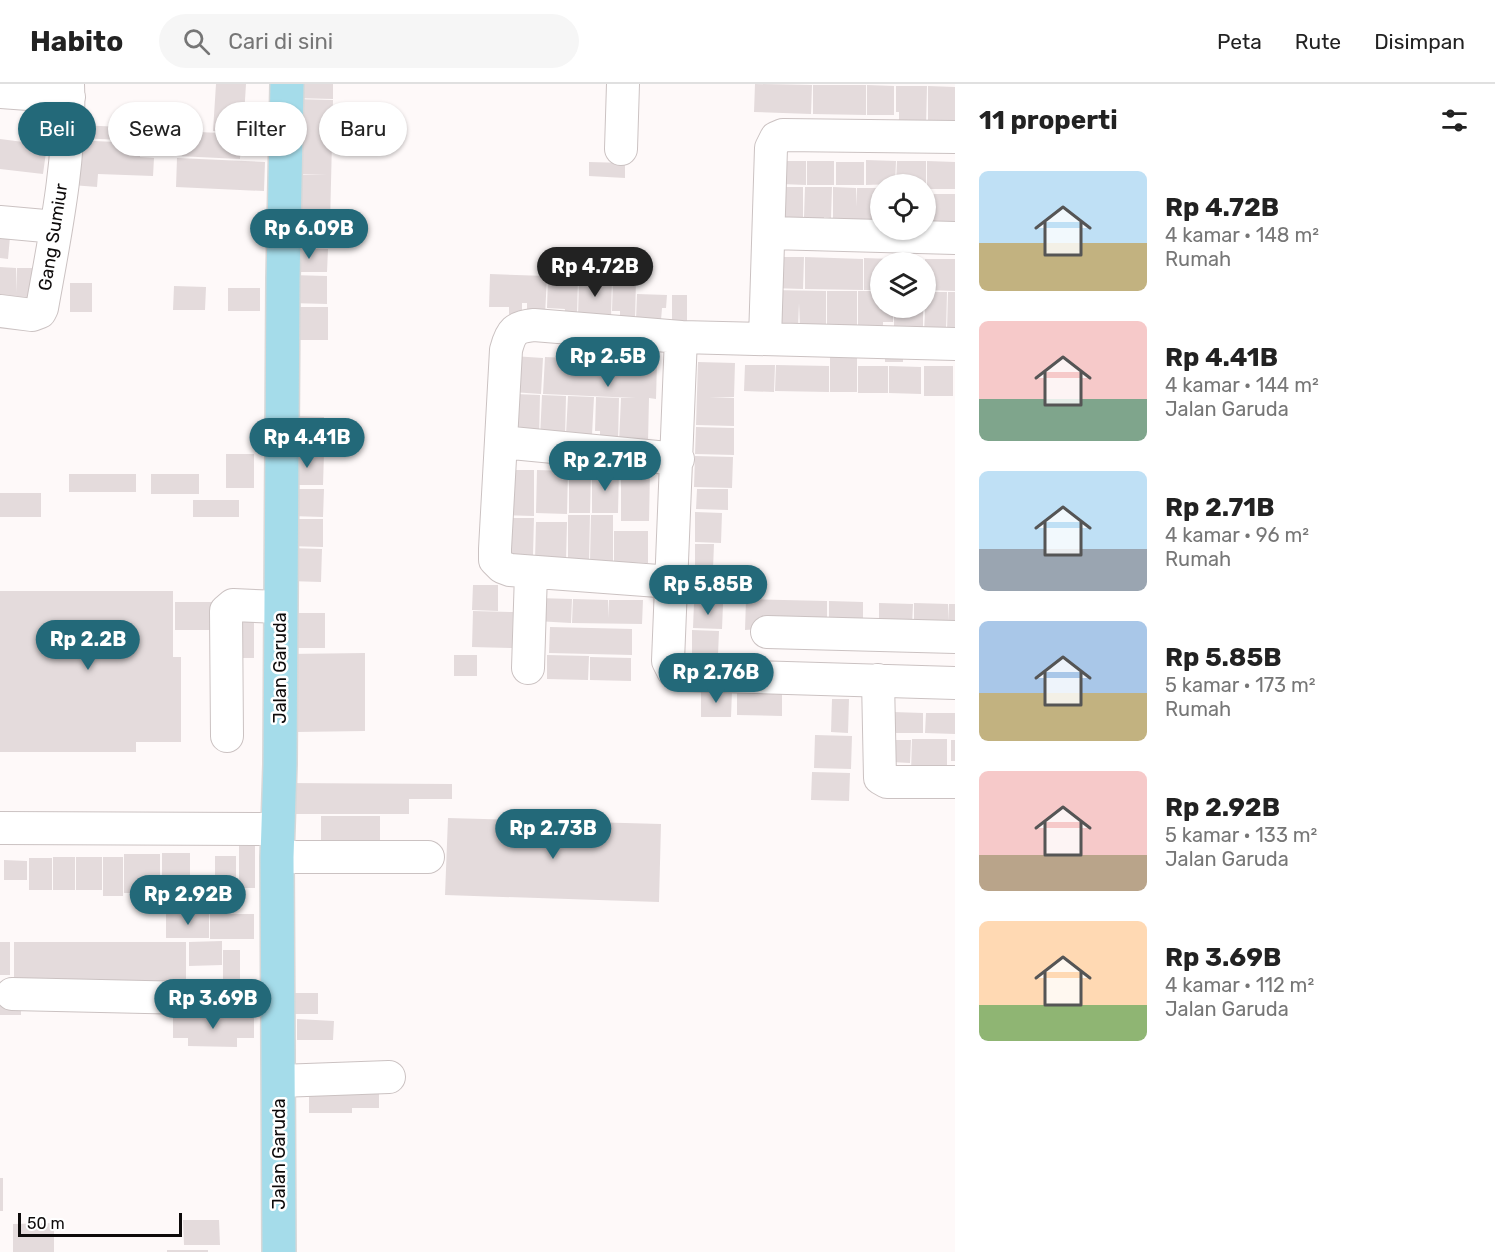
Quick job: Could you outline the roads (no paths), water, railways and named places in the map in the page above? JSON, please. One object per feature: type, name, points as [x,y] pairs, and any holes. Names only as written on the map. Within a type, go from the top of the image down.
[{"type":"main road","name":"Jalan Garuda","points":[[279,1252],[278,843],[287,84]]},
{"type":"street","points":[[621,149],[623,84]]},
{"type":"street","points":[[0,92],[68,91]]},
{"type":"street","name":"Gang Sumiur","points":[[0,311],[32,315],[40,312],[56,227],[65,156],[68,91]]},
{"type":"street","points":[[765,339],[771,148],[776,138],[783,135],[955,137]]},
{"type":"street","points":[[0,222],[56,227]]},
{"type":"street","points":[[770,233],[955,238]]},
{"type":"street","points":[[672,582],[531,573],[501,567],[495,560],[506,350],[510,336],[520,327],[534,326],[681,338],[955,344]]},
{"type":"street","points":[[681,338],[678,459],[668,661],[673,671],[685,675],[955,682]]},
{"type":"street","points":[[501,442],[678,459]]},
{"type":"street","points":[[528,668],[531,573]]},
{"type":"street","points":[[226,736],[226,611],[233,605],[280,607]]},
{"type":"street","points":[[767,632],[955,637]]},
{"type":"street","points":[[878,680],[880,778],[887,782],[955,782]]},
{"type":"street","points":[[0,828],[278,843],[428,857]]},
{"type":"street","points":[[12,994],[278,1000]]},
{"type":"street","points":[[279,1081],[389,1077]]}]
